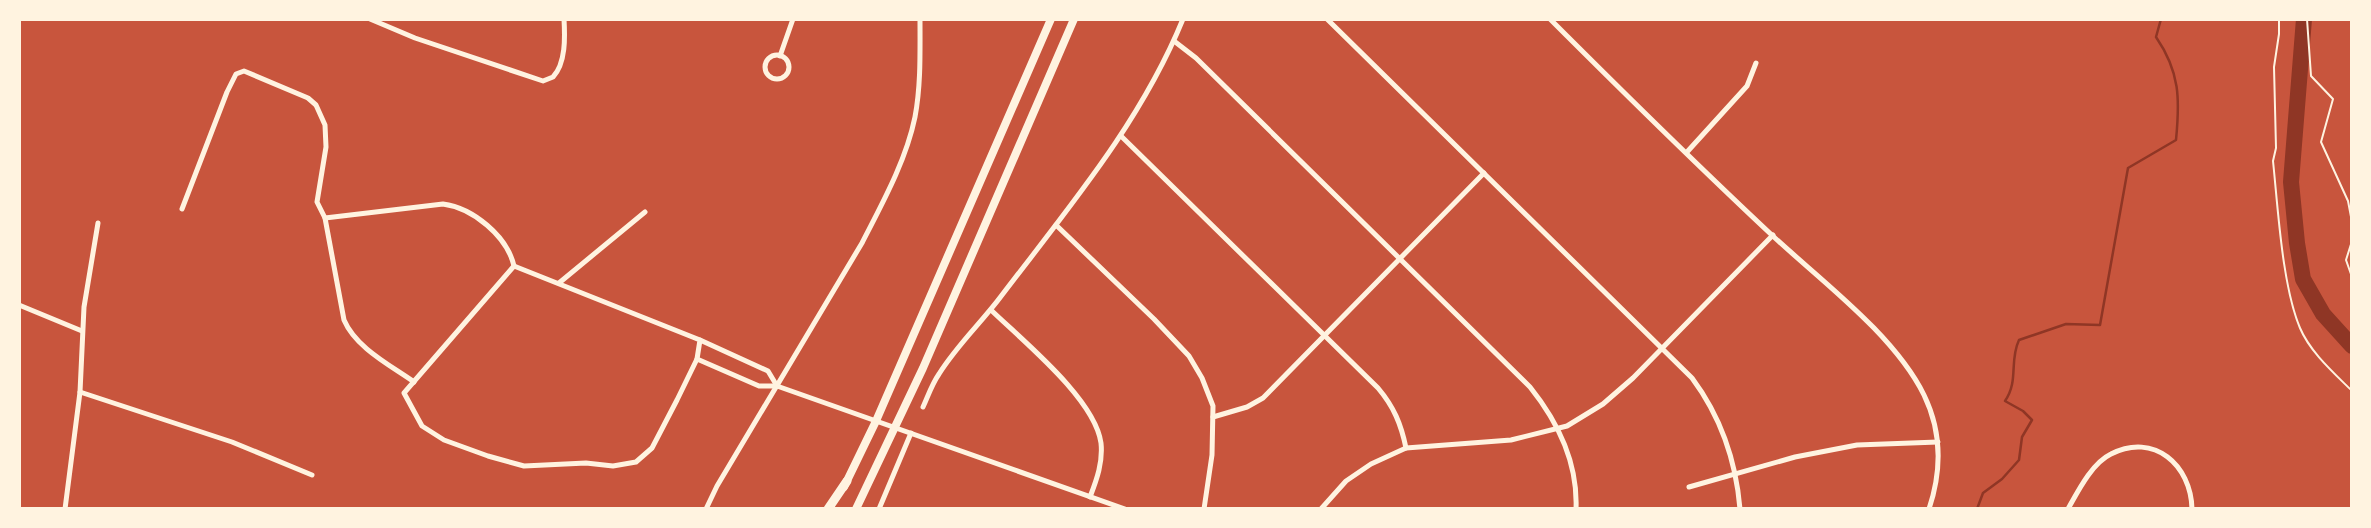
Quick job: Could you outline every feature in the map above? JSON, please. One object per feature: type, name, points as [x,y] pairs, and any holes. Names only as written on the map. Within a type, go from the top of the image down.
[{"type":"highway","points":[[828,509],[847,481]]},
{"type":"main road","points":[[833,509],[876,421],[1051,19]]},
{"type":"main road","points":[[856,509],[928,357],[1074,19]]},
{"type":"street","points":[[370,19],[415,38],[543,81],[550,79],[557,72],[562,61],[564,19]]},
{"type":"street","points":[[706,509],[878,213],[905,150],[915,118],[919,85],[920,19]]},
{"type":"street","points":[[923,407],[937,376],[953,353],[991,310],[1109,156],[1174,41],[1183,19]]},
{"type":"street","points":[[1327,19],[1692,378],[1708,400],[1726,437],[1736,473],[1740,509]]},
{"type":"street","points":[[1550,19],[1773,236],[1879,333],[1913,375],[1925,397],[1938,442],[1940,462],[1929,509]]},
{"type":"street","points":[[780,56],[791,20]]},
{"type":"street","points":[[1174,41],[1196,58],[1544,403],[1564,439],[1570,457],[1576,509]]},
{"type":"street","points":[[780,56],[786,60],[789,69],[782,78],[773,79],[766,73],[765,65],[770,58],[780,56]]},
{"type":"street","points":[[1687,152],[1747,86],[1756,63]]},
{"type":"street","points":[[182,209],[236,75],[244,71],[308,98],[321,114],[325,125],[326,147],[317,202],[325,218],[339,301],[349,330],[361,343],[414,382]]},
{"type":"street","points":[[1121,136],[1378,388],[1391,404],[1401,424],[1406,448]]},
{"type":"street","points":[[1213,417],[1247,407],[1263,398],[1484,173]]},
{"type":"street","points":[[325,218],[443,204],[456,206],[473,213],[487,224],[512,255],[514,266]]},
{"type":"street","points":[[559,283],[645,212]]},
{"type":"street","points":[[65,509],[80,392],[82,331],[98,223]]},
{"type":"street","points":[[1056,225],[1154,319],[1189,356],[1202,377],[1213,406],[1212,455],[1205,509]]},
{"type":"street","points":[[1321,509],[1354,475],[1406,448],[1511,440],[1566,426],[1603,404],[1773,236]]},
{"type":"street","points":[[514,266],[700,340],[768,371],[777,386]]},
{"type":"street","points":[[514,266],[404,393],[422,426],[444,440],[524,466],[586,463],[613,466],[636,462],[652,448],[697,359],[700,340]]},
{"type":"street","points":[[19,305],[82,331]]},
{"type":"street","points":[[991,310],[1080,398],[1093,417],[1101,442],[1101,459],[1090,497]]},
{"type":"street","points":[[697,359],[759,386],[777,386],[1125,509]]},
{"type":"street","points":[[80,392],[232,442],[312,475]]},
{"type":"street","points":[[879,509],[911,433]]},
{"type":"street","points":[[1689,487],[1795,457],[1857,446],[1938,442]]},
{"type":"street","points":[[2068,509],[2087,476],[2110,454],[2133,447],[2156,450],[2179,466],[2192,494],[2192,509]]},
{"type":"path","points":[[2279,19],[2274,67],[2276,148],[2273,161],[2286,271],[2300,330],[2315,352],[2352,391]]},
{"type":"path","points":[[2307,19],[2311,76],[2333,99],[2321,142],[2348,201],[2352,222]]},
{"type":"path","points":[[2352,241],[2346,260],[2352,277]]},
{"type":"waterway","points":[[1977,509],[1983,493],[2002,479],[2019,460],[2022,437],[2032,420],[2023,411],[2005,401],[2012,386],[2019,340],[2066,324],[2100,325],[2128,168],[2176,140],[2178,99],[2174,74],[2156,37],[2161,19]]},
{"type":"waterway","points":[[2304,19],[2291,182],[2297,243],[2303,279],[2323,314],[2352,346]]}]
